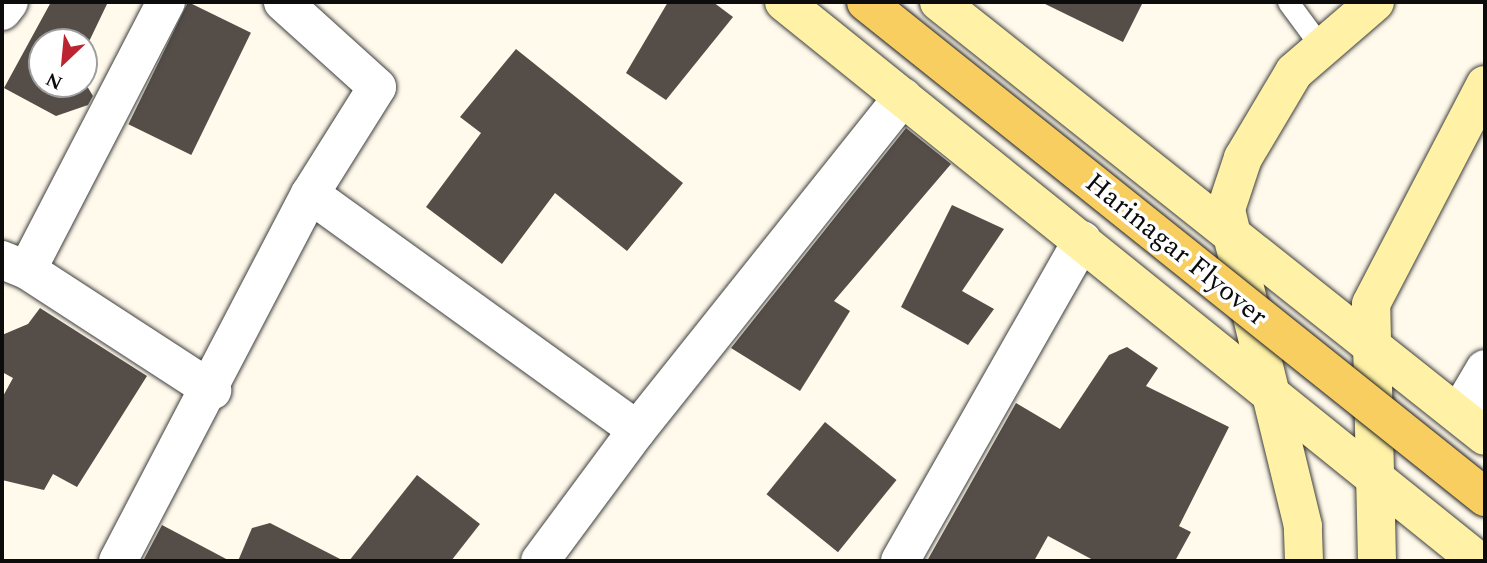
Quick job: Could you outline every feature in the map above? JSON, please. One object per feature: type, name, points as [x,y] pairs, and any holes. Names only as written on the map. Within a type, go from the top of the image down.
[{"type":"main road","name":"Harinagar Flyover","points":[[866,2],[1485,497]]},
{"type":"street","points":[[2,11],[9,2]]},
{"type":"street","points":[[166,2],[15,265],[212,390]]},
{"type":"street","points":[[118,561],[212,390],[310,194],[377,87],[283,2]]},
{"type":"street","points":[[784,2],[1478,561]]},
{"type":"street","points":[[939,2],[1472,424],[1485,369]]},
{"type":"street","points":[[1304,561],[1303,526],[1226,209],[1243,158],[1294,72],[1376,2]]},
{"type":"street","points":[[1377,561],[1371,304],[1485,85]]},
{"type":"street","points":[[540,561],[637,430],[903,97]]},
{"type":"street","points":[[310,194],[637,430]]},
{"type":"street","points":[[900,561],[1082,240]]},
{"type":"lane","points":[[1287,2],[1322,48]]},
{"type":"building","points":[[51,2],[108,2],[96,28],[37,28]]},
{"type":"building","points":[[188,2],[251,33],[191,155],[128,124]]},
{"type":"building","points":[[668,2],[713,2],[733,17],[666,100],[626,73]]},
{"type":"building","points":[[1041,2],[1143,2],[1123,42]]},
{"type":"building","points":[[28,44],[28,98],[92,98],[88,105],[56,116],[4,88]]},
{"type":"building","points":[[516,49],[683,183],[627,251],[555,193],[502,264],[426,207],[481,133],[460,117]]},
{"type":"building","points":[[906,128],[951,164],[834,301],[850,311],[800,391],[731,348]]},
{"type":"building","points":[[952,205],[1004,229],[962,291],[994,309],[968,345],[901,307]]},
{"type":"building","points":[[40,308],[147,376],[77,487],[53,474],[44,490],[2,480],[2,398],[13,378],[2,372],[2,335],[28,324]]},
{"type":"building","points":[[1127,347],[1158,368],[1146,386],[1229,427],[1179,526],[1191,532],[1175,561],[1095,561],[1048,536],[1034,561],[927,561],[1016,403],[1060,429],[1109,355]]},
{"type":"building","points":[[825,422],[896,480],[838,552],[766,494]]},
{"type":"building","points":[[417,475],[480,524],[451,561],[349,561]]},
{"type":"building","points":[[270,523],[344,561],[238,561],[252,528]]},
{"type":"building","points":[[162,525],[230,561],[143,561]]}]
